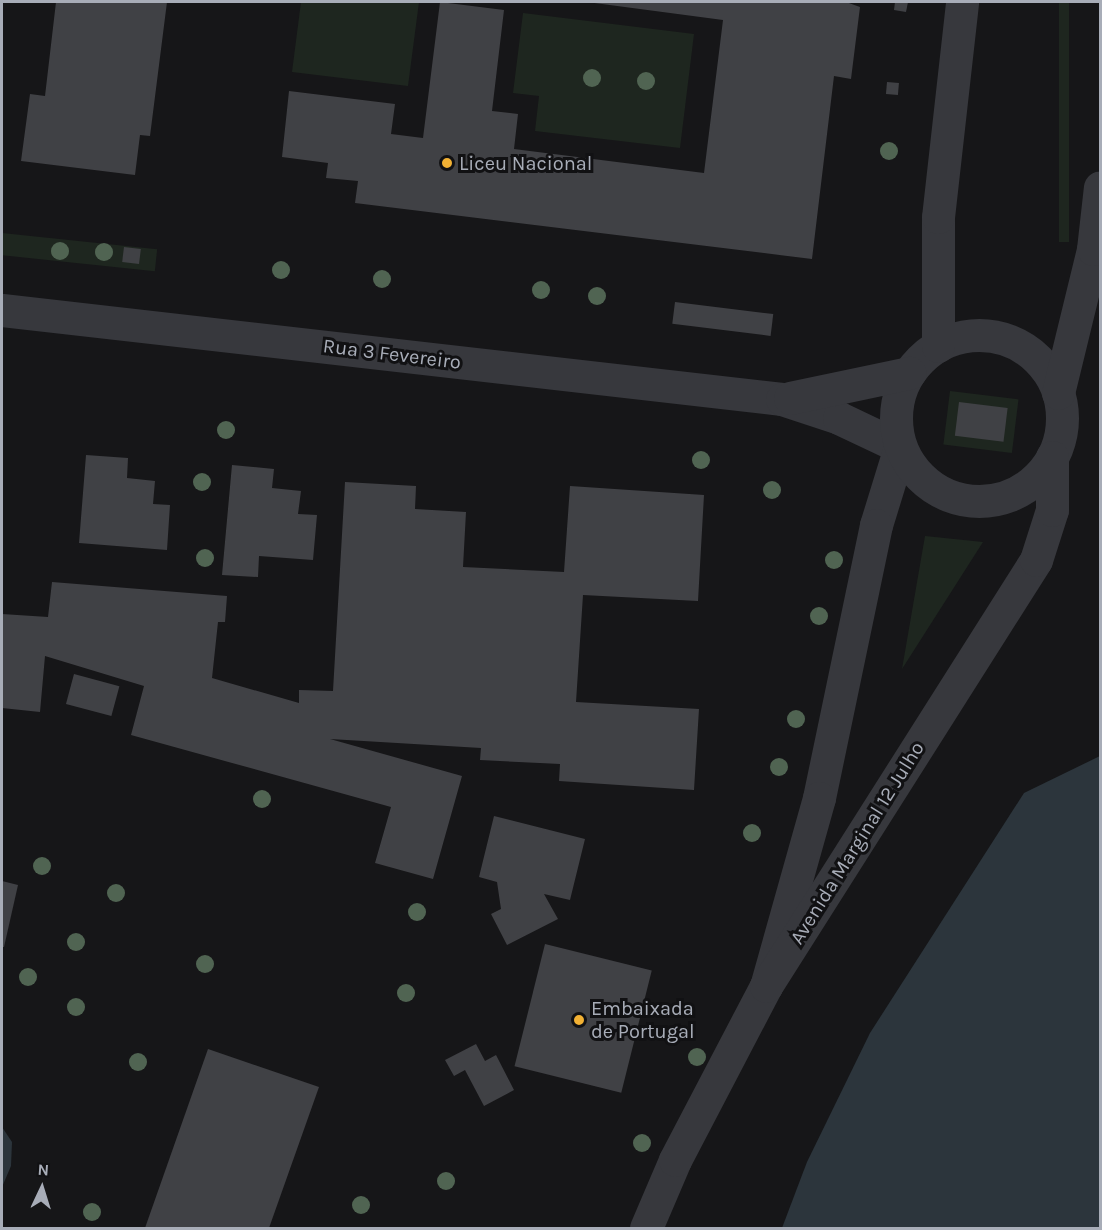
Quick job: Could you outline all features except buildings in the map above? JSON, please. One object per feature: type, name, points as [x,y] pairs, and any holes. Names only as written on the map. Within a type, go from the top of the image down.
[{"type":"street","points":[[938,346],[938,217],[962,2]]},
{"type":"street","points":[[782,399],[838,418],[900,447],[933,487],[983,501],[1031,483],[1052,457],[1060,436],[1058,393],[1093,249],[1101,187]]},
{"type":"street","name":"Rua 3 Fevereiro","points":[[2,310],[782,399]]},
{"type":"street","points":[[766,986],[819,798],[876,525],[900,447],[897,408],[909,373],[938,346],[962,337],[988,336],[1012,343],[1033,355],[1058,393]]},
{"type":"street","points":[[782,399],[909,373]]},
{"type":"street","name":"Avenida Marginal 12 Julho","points":[[646,1228],[675,1160],[766,986],[1036,560],[1052,510],[1052,457]]},
{"type":"shaded area","points":[[301,2],[419,2],[408,86],[292,72]]},
{"type":"shaded area","points":[[1059,2],[1069,2],[1069,242],[1059,242]]},
{"type":"shaded area","points":[[523,13],[694,34],[680,148],[535,131],[539,96],[513,93]]},
{"type":"shaded area","points":[[2,233],[157,249],[155,271],[2,255]]},
{"type":"shaded area","points":[[950,391],[1018,399],[1012,453],[943,445]]},
{"type":"shaded area","points":[[925,536],[983,542],[902,669]]},
{"type":"shaded area","points":[[1100,756],[1100,1228],[782,1228],[807,1162],[870,1033],[1024,793]]},
{"type":"shaded area","points":[[2,1127],[12,1142],[11,1166],[2,1187]]},
{"type":"place","name":"Liceu Nacional","points":[[447,163]]},
{"type":"place","name":"Embaixada de Portugal","points":[[579,1020]]}]
